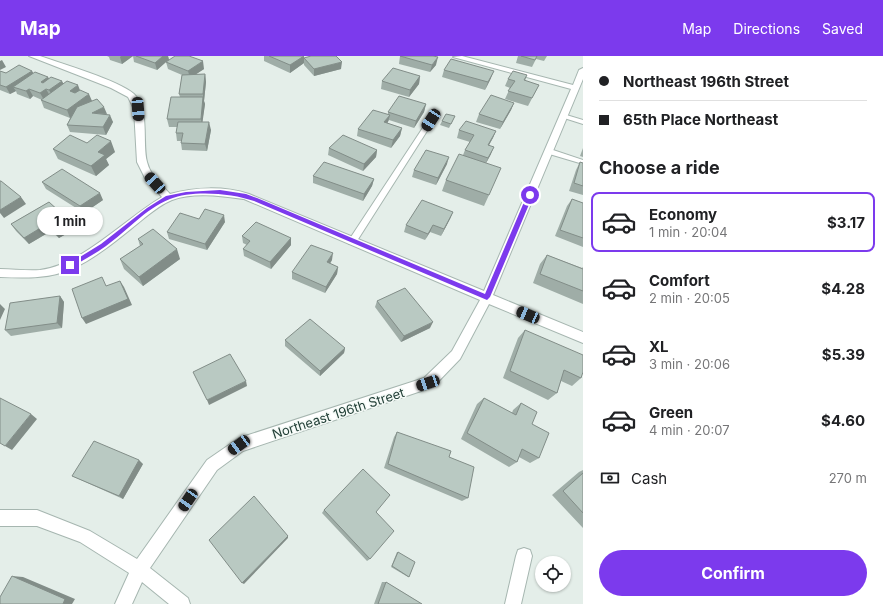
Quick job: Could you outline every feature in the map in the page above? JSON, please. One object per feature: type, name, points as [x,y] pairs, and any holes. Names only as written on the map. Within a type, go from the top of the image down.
[{"type":"street","points":[[33,56],[37,56],[114,86],[131,96],[138,109],[142,162],[148,176],[168,198]]},
{"type":"street","points":[[457,57],[575,88]]},
{"type":"street","name":"Northeast 196th Street","points":[[123,604],[139,570],[212,465],[239,445],[428,383],[456,355],[487,297],[583,70]]},
{"type":"street","points":[[0,273],[41,274],[70,265],[103,245],[149,209],[168,198],[186,193],[220,192],[246,196],[352,242],[583,338]]},
{"type":"street","points":[[0,518],[37,518],[86,536],[139,570],[182,604]]},
{"type":"street","points":[[513,604],[524,556]]},
{"type":"lane","points":[[563,116],[583,122]]},
{"type":"lane","points":[[352,242],[431,120]]},
{"type":"lane","points":[[548,151],[583,162]]},
{"type":"building","points":[[136,56],[163,56],[155,63]]},
{"type":"building","points":[[175,56],[189,56],[203,61],[188,71],[166,62]]},
{"type":"building","points":[[269,56],[304,56],[290,65]]},
{"type":"building","points":[[311,56],[336,56],[342,62],[314,69],[304,58]]},
{"type":"building","points":[[400,56],[433,56],[438,57],[432,65]]},
{"type":"building","points":[[521,56],[537,56],[535,60]]},
{"type":"building","points":[[451,59],[494,71],[488,82],[444,70]]},
{"type":"building","points":[[19,65],[32,71],[6,87],[0,85],[0,71],[6,73]]},
{"type":"building","points":[[393,68],[420,76],[410,90],[382,81]]},
{"type":"building","points":[[513,71],[527,75],[524,80],[539,85],[532,98],[508,91],[515,81],[508,79]]},
{"type":"building","points":[[35,72],[48,77],[41,82],[43,83],[51,77],[62,81],[49,90],[46,89],[40,93],[29,89],[26,91],[13,87]]},
{"type":"building","points":[[205,74],[203,94],[179,94],[182,75]]},
{"type":"building","points":[[67,81],[78,85],[70,91],[75,93],[80,90],[89,94],[67,110],[41,100]]},
{"type":"building","points":[[491,95],[514,103],[503,122],[479,114]]},
{"type":"building","points":[[399,96],[426,104],[416,121],[388,112]]},
{"type":"building","points":[[171,97],[203,97],[201,119],[167,119]]},
{"type":"building","points":[[97,99],[104,107],[92,113],[110,115],[103,127],[67,125],[77,107]]},
{"type":"building","points":[[373,110],[390,115],[384,122],[402,128],[393,140],[358,129]]},
{"type":"building","points":[[446,114],[455,116],[451,124],[442,121]]},
{"type":"building","points":[[466,121],[496,131],[488,145],[494,147],[488,158],[465,150],[474,135],[459,130]]},
{"type":"building","points":[[178,122],[209,122],[205,144],[181,143],[183,133],[176,133]]},
{"type":"building","points":[[70,135],[87,143],[97,135],[111,141],[98,152],[105,155],[91,166],[53,149]]},
{"type":"building","points":[[343,135],[377,150],[364,164],[329,148]]},
{"type":"building","points":[[426,150],[449,157],[438,178],[414,170]]},
{"type":"building","points":[[459,154],[501,168],[489,195],[446,180]]},
{"type":"building","points":[[324,162],[374,179],[364,194],[313,176]]},
{"type":"building","points":[[580,162],[583,163],[583,186],[574,183]]},
{"type":"building","points":[[62,169],[100,193],[80,206],[42,182]]},
{"type":"building","points":[[0,181],[21,197],[0,210]]},
{"type":"building","points":[[572,199],[583,203],[583,238],[560,230]]},
{"type":"building","points":[[422,200],[453,212],[444,229],[433,225],[428,234],[406,225]]},
{"type":"building","points":[[49,202],[71,222],[54,232],[47,224],[24,238],[11,224]]},
{"type":"building","points":[[205,209],[224,215],[205,244],[167,232],[180,213],[199,219]]},
{"type":"building","points":[[256,222],[291,238],[270,262],[243,249],[250,241],[242,236]]},
{"type":"building","points":[[153,229],[177,249],[139,277],[120,259],[143,244],[138,239]]},
{"type":"building","points":[[311,245],[333,253],[327,262],[338,267],[326,287],[292,272]]},
{"type":"building","points":[[547,255],[583,269],[583,291],[540,274]]},
{"type":"building","points":[[102,277],[106,286],[120,281],[128,299],[82,318],[72,289]]},
{"type":"building","points":[[405,288],[433,322],[404,336],[377,301]]},
{"type":"building","points":[[60,296],[57,323],[5,330],[10,303]]},
{"type":"building","points":[[310,319],[345,348],[320,371],[285,340]]},
{"type":"building","points":[[525,330],[583,355],[583,372],[581,378],[564,370],[557,393],[510,371]]},
{"type":"building","points":[[230,354],[246,381],[207,400],[193,372]]},
{"type":"building","points":[[0,398],[31,414],[5,446],[0,443]]},
{"type":"building","points":[[484,398],[516,415],[521,403],[537,412],[532,424],[549,433],[539,458],[522,449],[517,462],[467,433]]},
{"type":"building","points":[[397,432],[451,451],[449,457],[474,467],[468,498],[388,464]]},
{"type":"building","points":[[94,441],[139,460],[119,496],[72,476]]},
{"type":"building","points":[[363,469],[390,495],[376,512],[394,531],[370,559],[324,510]]},
{"type":"building","points":[[583,473],[583,513],[563,491]]},
{"type":"building","points":[[254,496],[288,536],[242,583],[209,540]]},
{"type":"building","points":[[398,552],[415,562],[409,577],[392,566]]},
{"type":"building","points":[[12,576],[65,599],[63,604],[0,604],[0,597]]},
{"type":"building","points":[[386,582],[422,604],[378,604]]},
{"type":"route","points":[[70,265],[87,256],[149,209],[168,198],[186,193],[220,192],[246,196],[352,242],[487,297],[530,195]]}]
